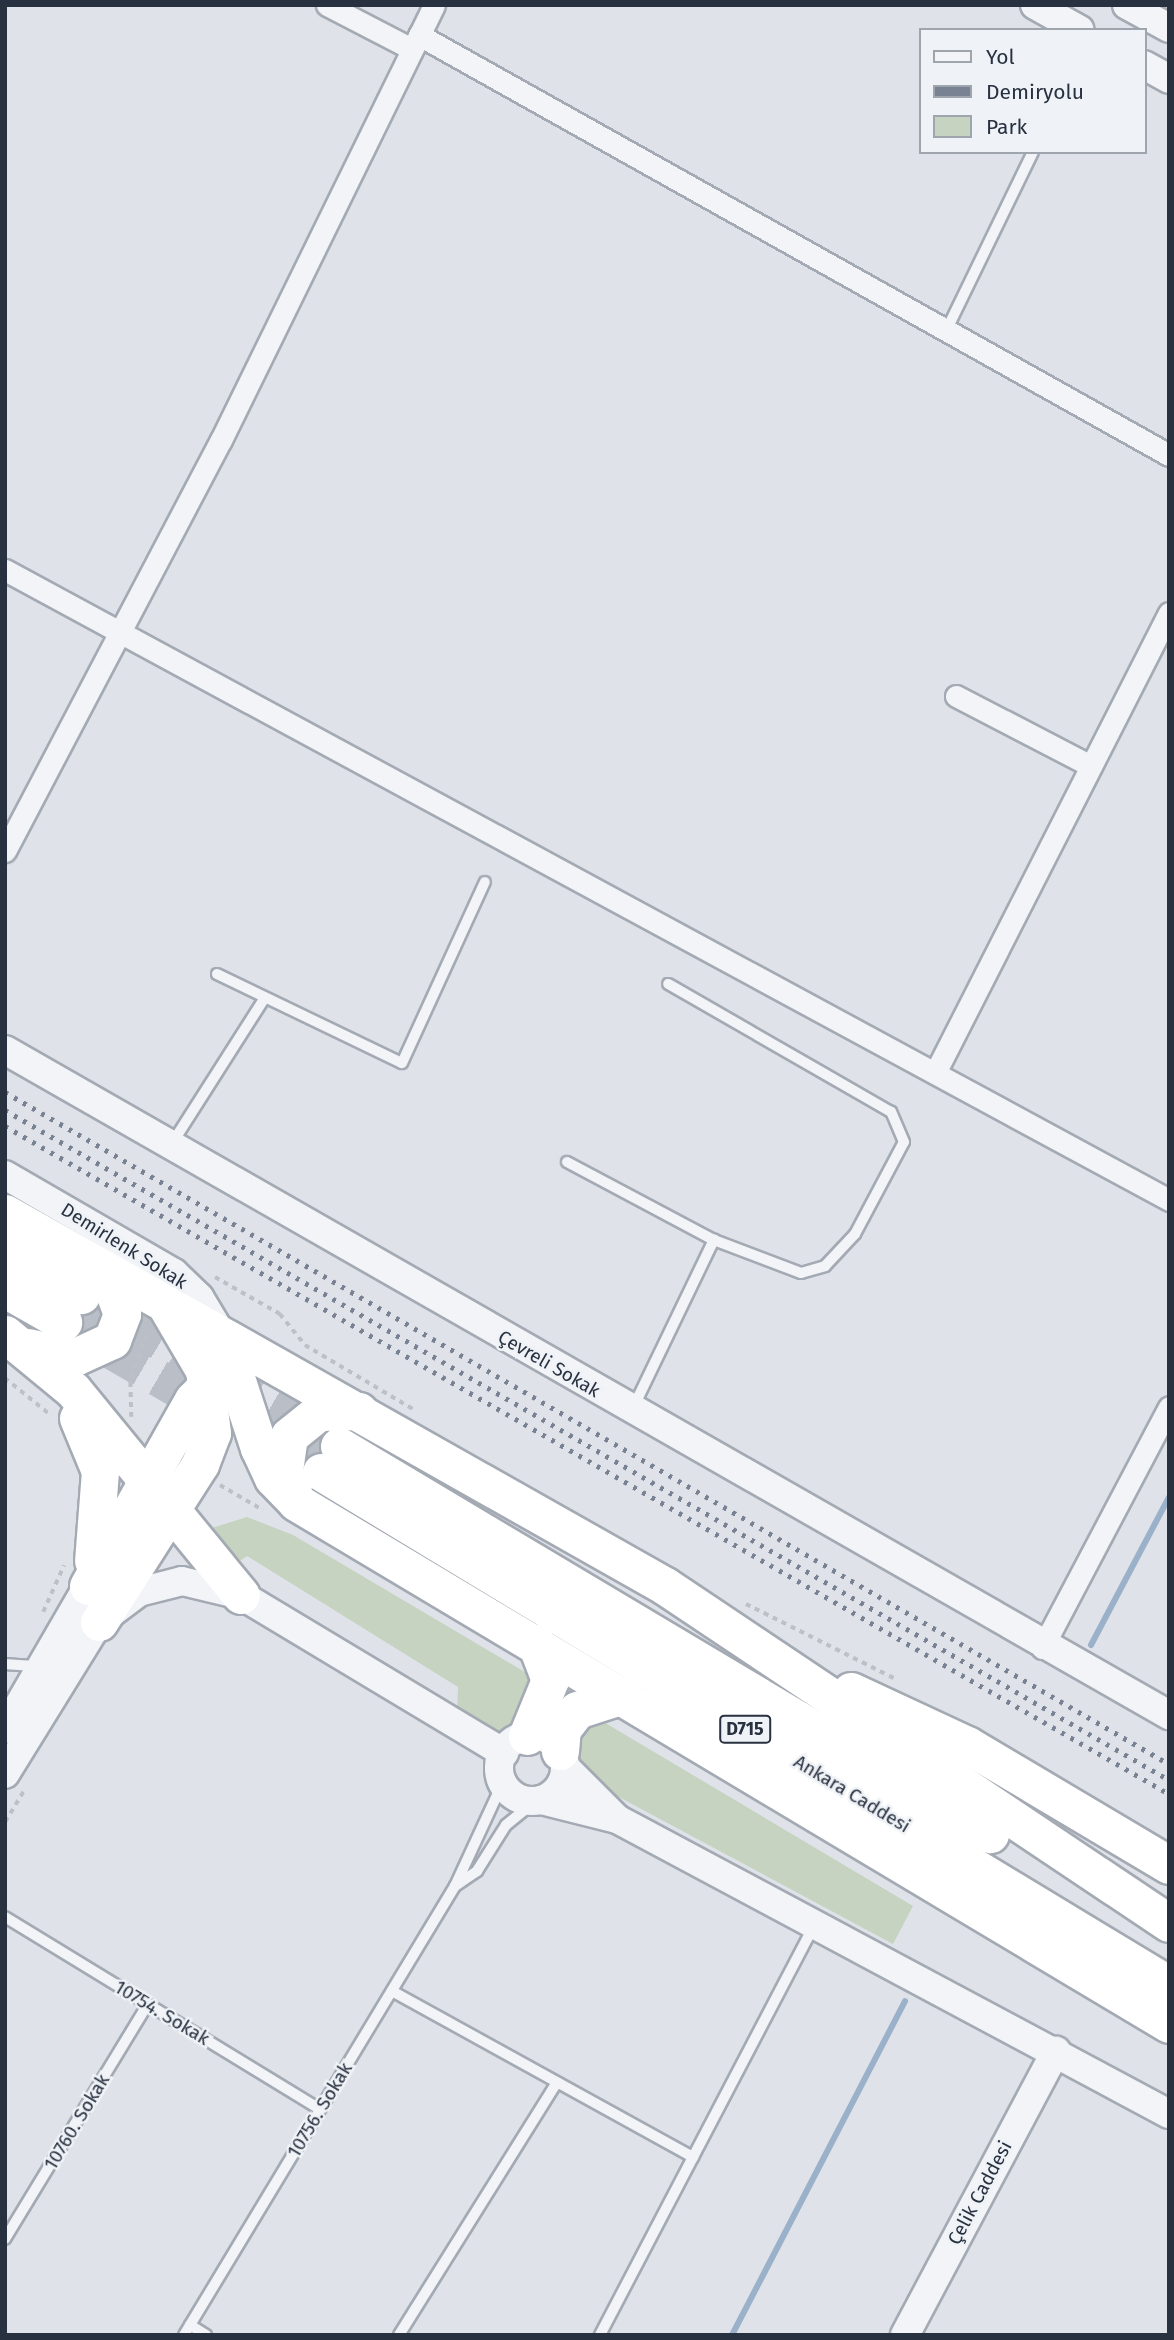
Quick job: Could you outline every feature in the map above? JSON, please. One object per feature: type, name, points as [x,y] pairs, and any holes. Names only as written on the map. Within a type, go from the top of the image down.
[{"type":"highway","points":[[5,1213],[83,1296]]},
{"type":"highway","points":[[5,1251],[83,1296],[122,1314],[112,1340],[75,1357],[10,1343]]},
{"type":"highway","points":[[5,1289],[162,1304],[221,1362],[273,1478],[313,1512],[832,1819],[1169,2024]]},
{"type":"highway","points":[[10,1343],[73,1390],[241,1595]]},
{"type":"highway","points":[[10,1343],[67,1405],[96,1456],[101,1515],[78,1571]]},
{"type":"highway","points":[[78,1571],[136,1469],[221,1362],[291,1360],[359,1411],[664,1586],[1169,1923]]},
{"type":"highway","points":[[99,1622],[170,1511],[209,1443],[221,1362]]},
{"type":"highway","points":[[313,1512],[284,1471],[289,1436],[318,1412],[359,1411]]},
{"type":"highway","name":"Ankara Caddesi","points":[[1169,1941],[330,1459],[1093,1940],[1169,1985]]},
{"type":"highway","points":[[516,1745],[550,1680],[536,1643]]},
{"type":"highway","points":[[749,1643],[967,1745],[1169,1865]]},
{"type":"highway","points":[[562,1759],[562,1729],[577,1710],[623,1695]]},
{"type":"highway","points":[[832,1819],[1093,1940]]},
{"type":"street","points":[[327,5],[416,42],[947,328],[1169,455]]},
{"type":"street","points":[[5,851],[121,631],[434,5]]},
{"type":"street","points":[[1035,5],[1076,28]]},
{"type":"street","points":[[1127,5],[1169,28]]},
{"type":"street","points":[[1146,66],[1169,79]]},
{"type":"street","points":[[5,570],[1169,1200]]},
{"type":"street","points":[[935,1073],[1169,613]]},
{"type":"street","points":[[956,696],[1091,766]]},
{"type":"street","name":"Çevreli Sokak","points":[[5,1050],[169,1147],[1093,1676]]},
{"type":"street","name":"Demirlenk Sokak","points":[[5,1175],[174,1273],[199,1297],[221,1362]]},
{"type":"street","points":[[1042,1648],[1169,1406]]},
{"type":"street","points":[[5,1729],[42,1667],[78,1571]]},
{"type":"street","points":[[5,1774],[99,1622],[139,1592],[166,1582],[202,1582],[241,1595],[516,1745],[549,1740],[562,1759],[617,1819]]},
{"type":"street","points":[[1093,1676],[1169,1693]]},
{"type":"street","points":[[1093,1676],[1169,1715]]},
{"type":"street","points":[[516,1745],[503,1782],[517,1797],[617,1819],[1056,2050],[1169,2114]]},
{"type":"street","points":[[539,1800],[560,1785],[562,1759]]},
{"type":"street","name":"Çelik Caddesi","points":[[905,2335],[1056,2050]]},
{"type":"lane","points":[[947,328],[1032,154]]},
{"type":"lane","points":[[217,974],[264,999],[402,1063],[485,882]]},
{"type":"lane","points":[[567,1162],[714,1240],[801,1273],[825,1266],[855,1234],[904,1142],[891,1112],[668,984]]},
{"type":"lane","points":[[169,1147],[264,999]]},
{"type":"lane","points":[[631,1411],[714,1240]]},
{"type":"lane","points":[[5,1664],[42,1667]]},
{"type":"lane","name":"10756. Sokak","points":[[187,2330],[455,1885],[503,1782]]},
{"type":"lane","name":"10756. Sokak","points":[[455,1885],[477,1871],[506,1825],[539,1800]]},
{"type":"lane","name":"10754. Sokak","points":[[5,1917],[320,2109]]},
{"type":"lane","points":[[600,2335],[815,1923]]},
{"type":"lane","points":[[392,1991],[693,2157]]},
{"type":"lane","name":"10760. Sokak","points":[[5,2239],[148,2004]]},
{"type":"lane","points":[[399,2335],[557,2082]]},
{"type":"lane","points":[[187,2330],[206,2335]]},
{"type":"path","points":[[136,1469],[132,1442],[130,1377],[162,1304]]},
{"type":"path","points":[[214,1496],[226,1475]]},
{"type":"path","points":[[40,1620],[78,1571]]},
{"type":"green space","points":[[247,1517],[293,1535],[535,1678],[525,1714],[495,1741],[457,1714],[458,1687],[247,1556],[227,1570],[199,1532]]},
{"type":"green space","points":[[597,1718],[913,1906],[893,1944],[602,1788],[577,1755],[578,1737]]},
{"type":"waterway","points":[[1091,1645],[1169,1497]]},
{"type":"waterway","points":[[732,2335],[905,2001]]},
{"type":"tunnel","points":[[81,1295],[339,1446]]},
{"type":"tunnel","points":[[63,1322],[321,1472]]},
{"type":"railway","points":[[5,1092],[1169,1764]]},
{"type":"railway","points":[[5,1110],[1169,1780]]},
{"type":"railway","points":[[5,1126],[1169,1794]]}]
